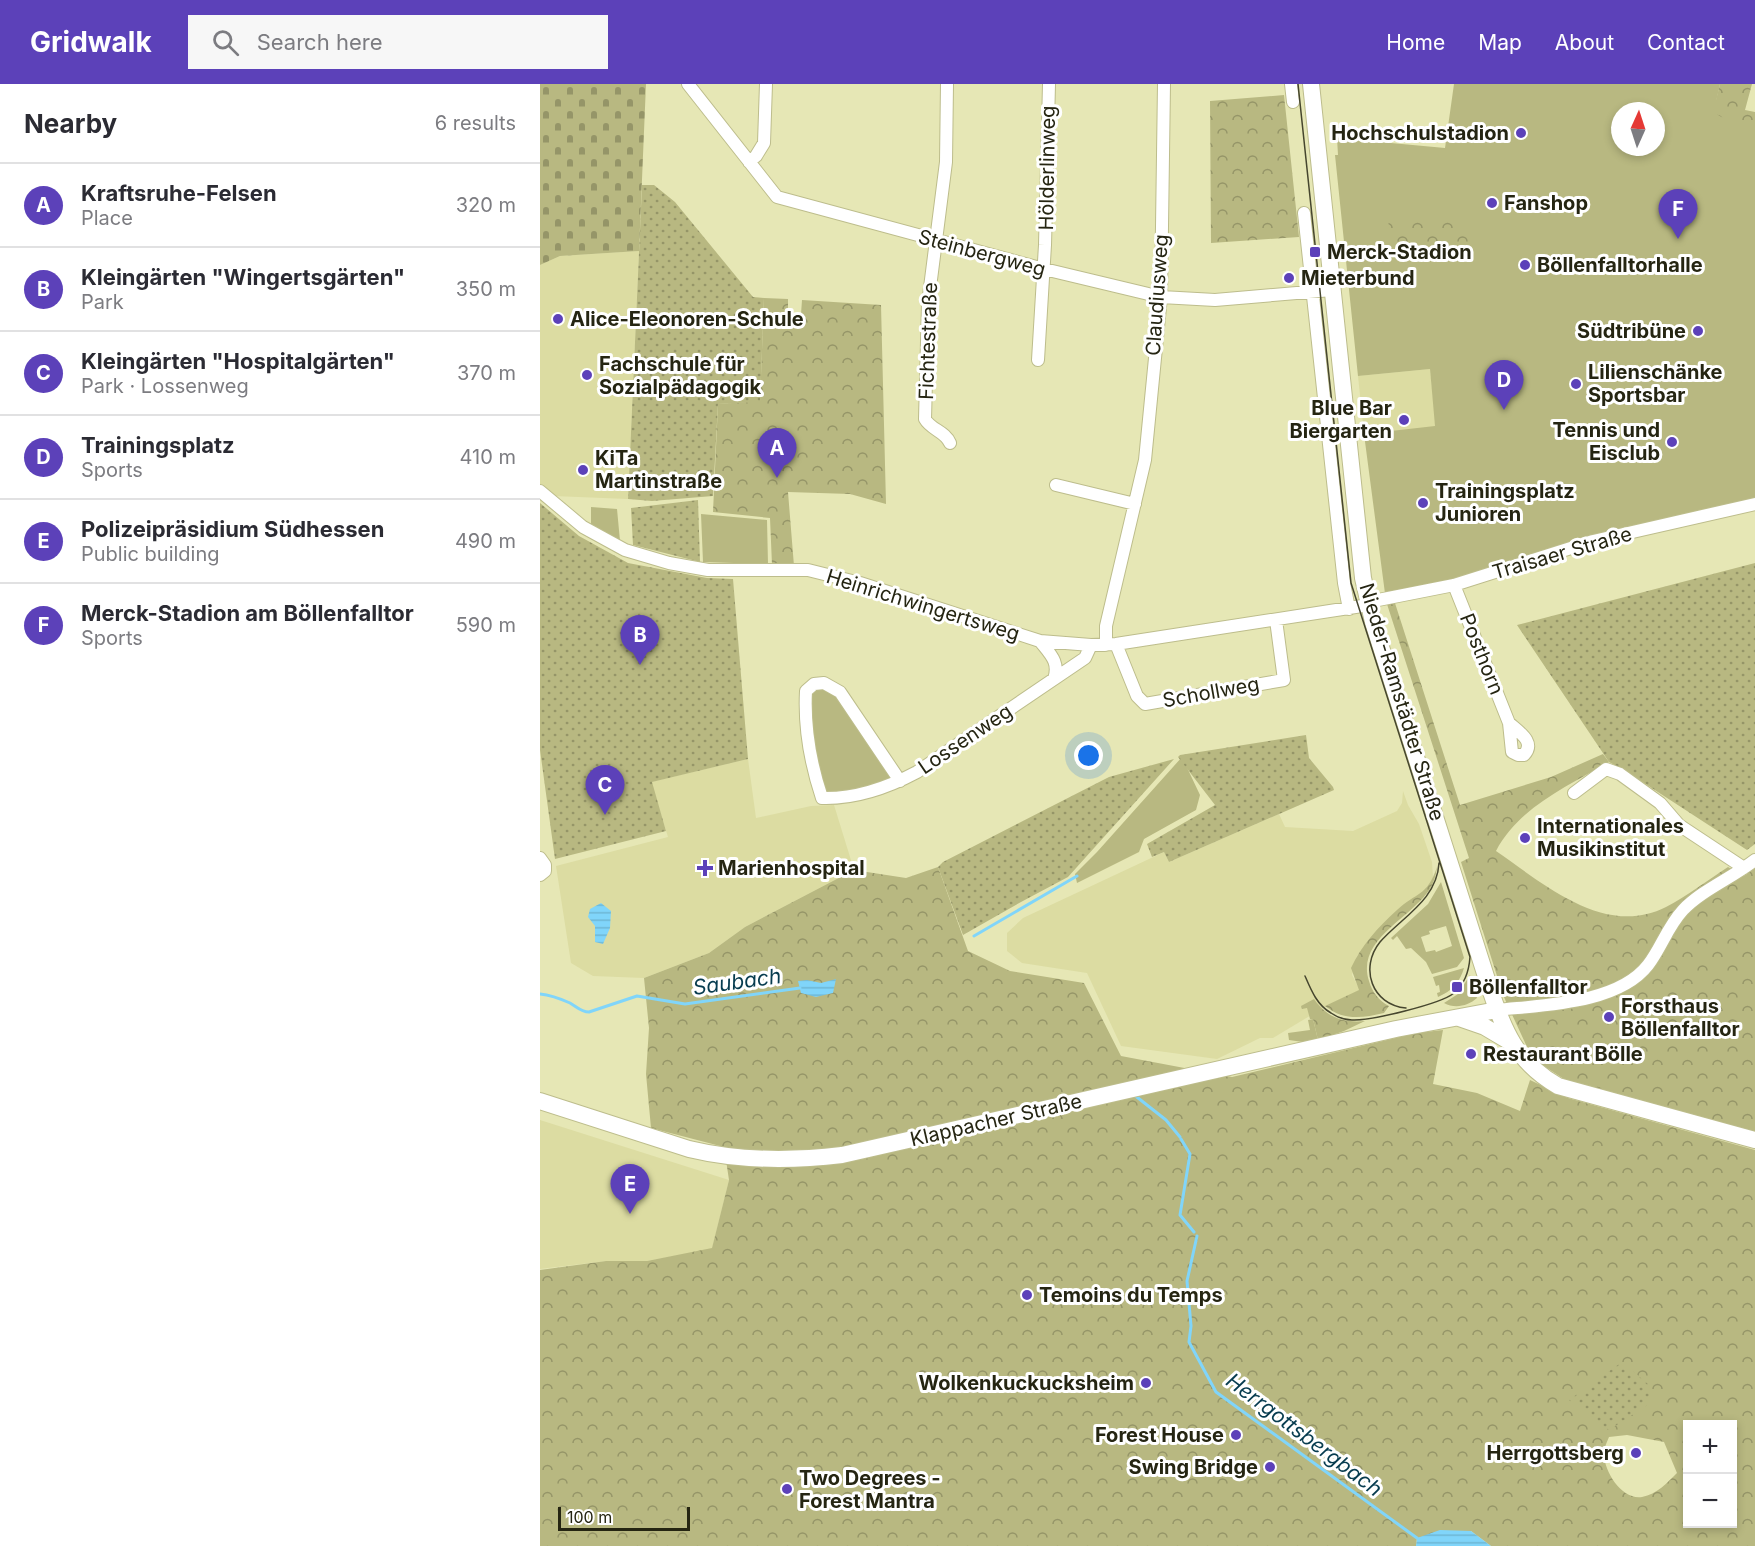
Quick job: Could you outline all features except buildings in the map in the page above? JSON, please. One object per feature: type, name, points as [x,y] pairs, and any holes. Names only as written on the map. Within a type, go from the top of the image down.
[{"type":"main road","name":"Nieder-Ramstädter Straße","points":[[1311,84],[1363,578],[1373,622],[1497,1010],[1512,1043],[1534,1070],[1566,1089],[1755,1140]]},
{"type":"main road","name":"Klappacher Straße","points":[[540,1101],[662,1141],[710,1154],[780,1160],[808,1159],[853,1153],[1453,1017],[1497,1010]]},
{"type":"main road","points":[[1453,1017],[1474,1022],[1512,1043]]},
{"type":"street","name":"Steinbergweg","points":[[688,84],[777,197],[936,241],[1161,297],[1215,300],[1332,290]]},
{"type":"street","points":[[749,162],[756,156],[764,142],[766,84]]},
{"type":"street","name":"Fichtestraße","points":[[947,84],[946,162],[928,303],[925,419],[929,426],[947,436],[950,443]]},
{"type":"street","name":"Hölderlinweg","points":[[1038,360],[1044,269],[1049,84]]},
{"type":"street","name":"Claudiusweg","points":[[1111,644],[1106,626],[1145,460],[1161,297],[1164,84]]},
{"type":"street","points":[[1291,84],[1293,102]]},
{"type":"street","name":"Nieder-Ramstädter Straße","points":[[1304,213],[1349,609]]},
{"type":"street","points":[[1056,485],[1135,504]]},
{"type":"street","name":"Heinrichwingertsweg","points":[[540,491],[583,526],[625,550],[658,560],[708,570],[808,570],[860,583],[1040,642],[1111,644],[1349,609],[1368,602]]},
{"type":"street","name":"Traisaer Straße","points":[[1368,602],[1454,585],[1593,541],[1755,504]]},
{"type":"street","name":"Posthorn","points":[[1454,585],[1509,723]]},
{"type":"street","name":"Schollweg","points":[[1111,644],[1137,696],[1146,704],[1284,680],[1276,620]]},
{"type":"street","name":"Heinrichwingertsweg","points":[[1040,642],[1055,661],[1057,667],[1054,679]]},
{"type":"street","name":"Lossenweg","points":[[900,781],[840,692],[825,683],[814,684],[806,692],[804,718],[807,745],[822,798],[836,798],[880,790],[900,781],[917,772],[1086,658],[1091,645]]},
{"type":"street","points":[[1574,793],[1606,769],[1620,774],[1660,803],[1679,825],[1744,868]]},
{"type":"street","points":[[540,858],[546,866],[540,875]]},
{"type":"street","points":[[1497,1010],[1588,997],[1605,993],[1633,980],[1648,965],[1682,911],[1755,860]]},
{"type":"shaded area","name":"Fachschule für Sozialpädagogik","points":[[639,251],[628,499],[553,496],[540,486],[540,265],[560,256]]},
{"type":"shaded area","points":[[1430,369],[1436,427],[1364,434],[1358,376]]},
{"type":"shaded area","name":"Marienhospital","points":[[748,759],[756,818],[811,806],[834,805],[854,870],[745,927],[709,953],[644,978],[593,976],[571,963],[556,866],[668,837],[651,782]]},
{"type":"shaded area","points":[[1403,791],[1419,824],[1432,862],[1433,878],[1428,888],[1391,916],[1357,956],[1352,975],[1360,990],[1328,1005],[1273,1038],[1260,1038],[1217,1059],[1121,1046],[1087,973],[1022,963],[1007,951],[1007,933],[1023,918],[1164,852],[1169,862],[1279,814],[1285,827],[1353,831],[1397,811],[1402,803]]},
{"type":"shaded area","points":[[540,1120],[729,1180],[712,1249],[647,1261],[606,1261],[540,1269]]},
{"type":"green space","points":[[540,84],[646,84],[639,251],[560,256],[540,265]]},
{"type":"green space","points":[[1454,84],[1720,84],[1716,102],[1755,130],[1755,502],[1386,601],[1364,434],[1435,426],[1430,369],[1358,376],[1335,155],[1338,155],[1337,138],[1445,148]]},
{"type":"green space","points":[[1720,84],[1752,84],[1745,110],[1755,112],[1755,141],[1752,142],[1742,129],[1713,112]]},
{"type":"green space","points":[[1284,95],[1299,237],[1211,243],[1210,101]]},
{"type":"green space","points":[[642,185],[654,185],[675,202],[753,297],[764,298],[760,402],[718,404],[713,496],[652,501],[628,499]]},
{"type":"green space","points":[[1388,219],[1467,222],[1470,253],[1393,261]]},
{"type":"green space","points":[[764,298],[788,299],[788,314],[801,314],[802,300],[881,305],[886,504],[850,494],[788,492],[794,566],[772,565],[770,518],[713,512],[718,404],[760,401]]},
{"type":"green space","points":[[698,500],[700,562],[633,545],[631,508]]},
{"type":"green space","points":[[540,503],[579,536],[628,563],[707,578],[733,579],[748,759],[652,782],[666,831],[555,859],[540,750]]},
{"type":"green space","points":[[591,507],[617,509],[620,541],[591,526]]},
{"type":"green space","points":[[701,514],[767,520],[768,564],[703,562]]},
{"type":"green space","points":[[1755,563],[1755,844],[1747,850],[1609,762],[1517,625]]},
{"type":"green space","points":[[1394,600],[1460,805],[1551,777],[1603,754],[1609,762],[1561,789],[1531,810],[1506,836],[1496,851],[1534,878],[1576,903],[1598,912],[1620,916],[1643,915],[1666,907],[1728,867],[1744,876],[1755,868],[1755,1133],[1570,1083],[1541,1064],[1527,1047],[1503,995],[1461,862],[1469,858],[1386,601]]},
{"type":"green space","points":[[823,686],[838,694],[895,780],[863,790],[824,795],[811,748],[809,693]]},
{"type":"green space","points":[[1306,735],[1309,758],[1334,790],[1169,862],[1164,852],[1152,857],[1147,844],[1215,805],[1178,757],[1180,755]]},
{"type":"green space","points":[[1182,757],[1200,795],[1196,810],[1144,839],[1139,852],[1077,883],[1075,874]]},
{"type":"green space","points":[[1174,759],[1068,877],[963,935],[938,867],[943,862],[1109,777]]},
{"type":"green space","points":[[938,867],[968,951],[1010,971],[1084,983],[1121,1056],[1232,1077],[1416,1033],[1443,1030],[1433,1084],[1477,1093],[1520,1111],[1530,1080],[1568,1098],[1755,1150],[1755,1546],[1491,1546],[1471,1531],[1417,1538],[1416,1546],[540,1546],[540,1270],[606,1261],[647,1261],[712,1248],[729,1180],[724,1147],[651,1128],[646,1074],[649,1028],[644,978],[709,953],[745,927],[854,870],[906,878]],"holes":[[[1627,1435],[1664,1442],[1677,1473],[1661,1488],[1647,1496],[1635,1497],[1621,1490],[1611,1477],[1605,1462],[1605,1446],[1609,1437]]]},
{"type":"green space","points":[[1437,867],[1434,881],[1427,893],[1386,932],[1370,954],[1367,967],[1369,981],[1376,996],[1389,1006],[1384,1013],[1353,1017],[1339,1014],[1325,1006],[1359,990],[1351,968],[1360,952],[1390,916],[1425,889]]},
{"type":"green space","points":[[1441,882],[1464,958],[1457,967],[1432,974],[1426,962],[1411,948],[1406,949],[1397,936],[1393,940],[1391,938],[1428,904]],"holes":[[[1446,926],[1452,946],[1436,952],[1435,950],[1426,952],[1421,937],[1430,934],[1429,931]]]},
{"type":"green space","points":[[1464,968],[1455,986],[1438,997],[1439,985],[1436,986],[1433,977]]},
{"type":"green space","points":[[1470,975],[1477,998],[1461,1006],[1444,1003],[1458,994]]},
{"type":"green space","points":[[1314,999],[1324,1011],[1336,1018],[1365,1021],[1318,1040],[1313,1019],[1310,1019],[1307,1008],[1302,1009],[1301,1006]]},
{"type":"green space","points":[[1313,1019],[1318,1040],[1303,1042],[1289,1040],[1288,1033],[1310,1030],[1308,1020]]},
{"type":"green space","points":[[1622,1362],[1649,1385],[1649,1404],[1609,1430],[1569,1400]]},
{"type":"water","points":[[601,903],[611,911],[610,928],[603,944],[595,942],[595,926],[588,917],[590,909]]},
{"type":"water","points":[[836,979],[833,993],[816,997],[801,993],[798,981],[821,983]]},
{"type":"water","points":[[1440,1530],[1471,1531],[1491,1546],[1416,1546],[1417,1538]]},
{"type":"waterway","points":[[974,936],[1077,876]]},
{"type":"waterway","name":"Saubach","points":[[540,994],[570,1003],[589,1012],[637,996],[685,1004],[800,988]]},
{"type":"waterway","name":"Herrgottsbergbach","points":[[1133,1094],[1166,1120],[1180,1137]]},
{"type":"waterway","name":"Herrgottsbergbach","points":[[1181,1139],[1190,1154],[1180,1215],[1194,1232]]},
{"type":"waterway","name":"Herrgottsbergbach","points":[[1197,1236],[1187,1281],[1191,1326],[1189,1342],[1216,1392],[1417,1538]]},
{"type":"tram line","points":[[1298,84],[1351,583],[1470,957],[1464,981],[1454,993],[1435,1002],[1405,1011],[1361,1020],[1344,1019],[1326,1010],[1315,997],[1305,976]]},
{"type":"tram line","points":[[1406,1008],[1394,1005],[1377,993],[1372,984],[1370,963],[1380,942],[1425,898],[1437,876],[1439,863]]},
{"type":"place","name":"Hochschulstadion","points":[[1521,133]]},
{"type":"place","name":"Fanshop","points":[[1492,203]]},
{"type":"place","name":"Merck-Stadion am Böllenfalltor","points":[[1678,239]]},
{"type":"place","name":"Merck-Stadion","points":[[1315,252]]},
{"type":"place","name":"Böllenfalltorhalle","points":[[1525,265]]},
{"type":"place","name":"Mieterbund","points":[[1289,278]]},
{"type":"place","name":"Alice-Eleonoren-Schule","points":[[558,319]]},
{"type":"place","name":"Südtribüne","points":[[1698,331]]},
{"type":"place","name":"Fachschule für Sozialpädagogik","points":[[587,375]]},
{"type":"place","name":"Lilienschänke Sportsbar","points":[[1576,384]]},
{"type":"place","name":"Trainingsplatz","points":[[1504,410]]},
{"type":"place","name":"Blue Bar Biergarten","points":[[1404,420]]},
{"type":"place","name":"Tennis und Eisclub","points":[[1672,442]]},
{"type":"place","name":"KiTa Martinstraße","points":[[583,470]]},
{"type":"place","name":"Kraftsruhe-Felsen","points":[[777,478]]},
{"type":"place","name":"Trainingsplatz Junioren","points":[[1423,503]]},
{"type":"place","name":"Kleingärten \"Wingertsgärten\"","points":[[640,665]]},
{"type":"place","name":"Kleingärten \"Hospitalgärten\"","points":[[605,815]]},
{"type":"place","name":"Internationales Musikinstitut","points":[[1525,838]]},
{"type":"place","name":"Marienhospital","points":[[705,868]]},
{"type":"place","name":"Böllenfalltor","points":[[1457,987]]},
{"type":"place","name":"Forsthaus Böllenfalltor","points":[[1609,1017]]},
{"type":"place","name":"Restaurant Bölle","points":[[1471,1054]]},
{"type":"place","name":"Polizeipräsidium Südhessen","points":[[630,1214]]},
{"type":"place","name":"Temoins du Temps","points":[[1027,1295]]},
{"type":"place","name":"Wolkenkuckucksheim","points":[[1146,1383]]},
{"type":"place","name":"Forest House","points":[[1236,1435]]},
{"type":"place","name":"Herrgottsberg","points":[[1636,1453]]},
{"type":"place","name":"Swing Bridge","points":[[1270,1467]]},
{"type":"place","name":"Two Degrees - Forest Mantra","points":[[787,1489]]}]
